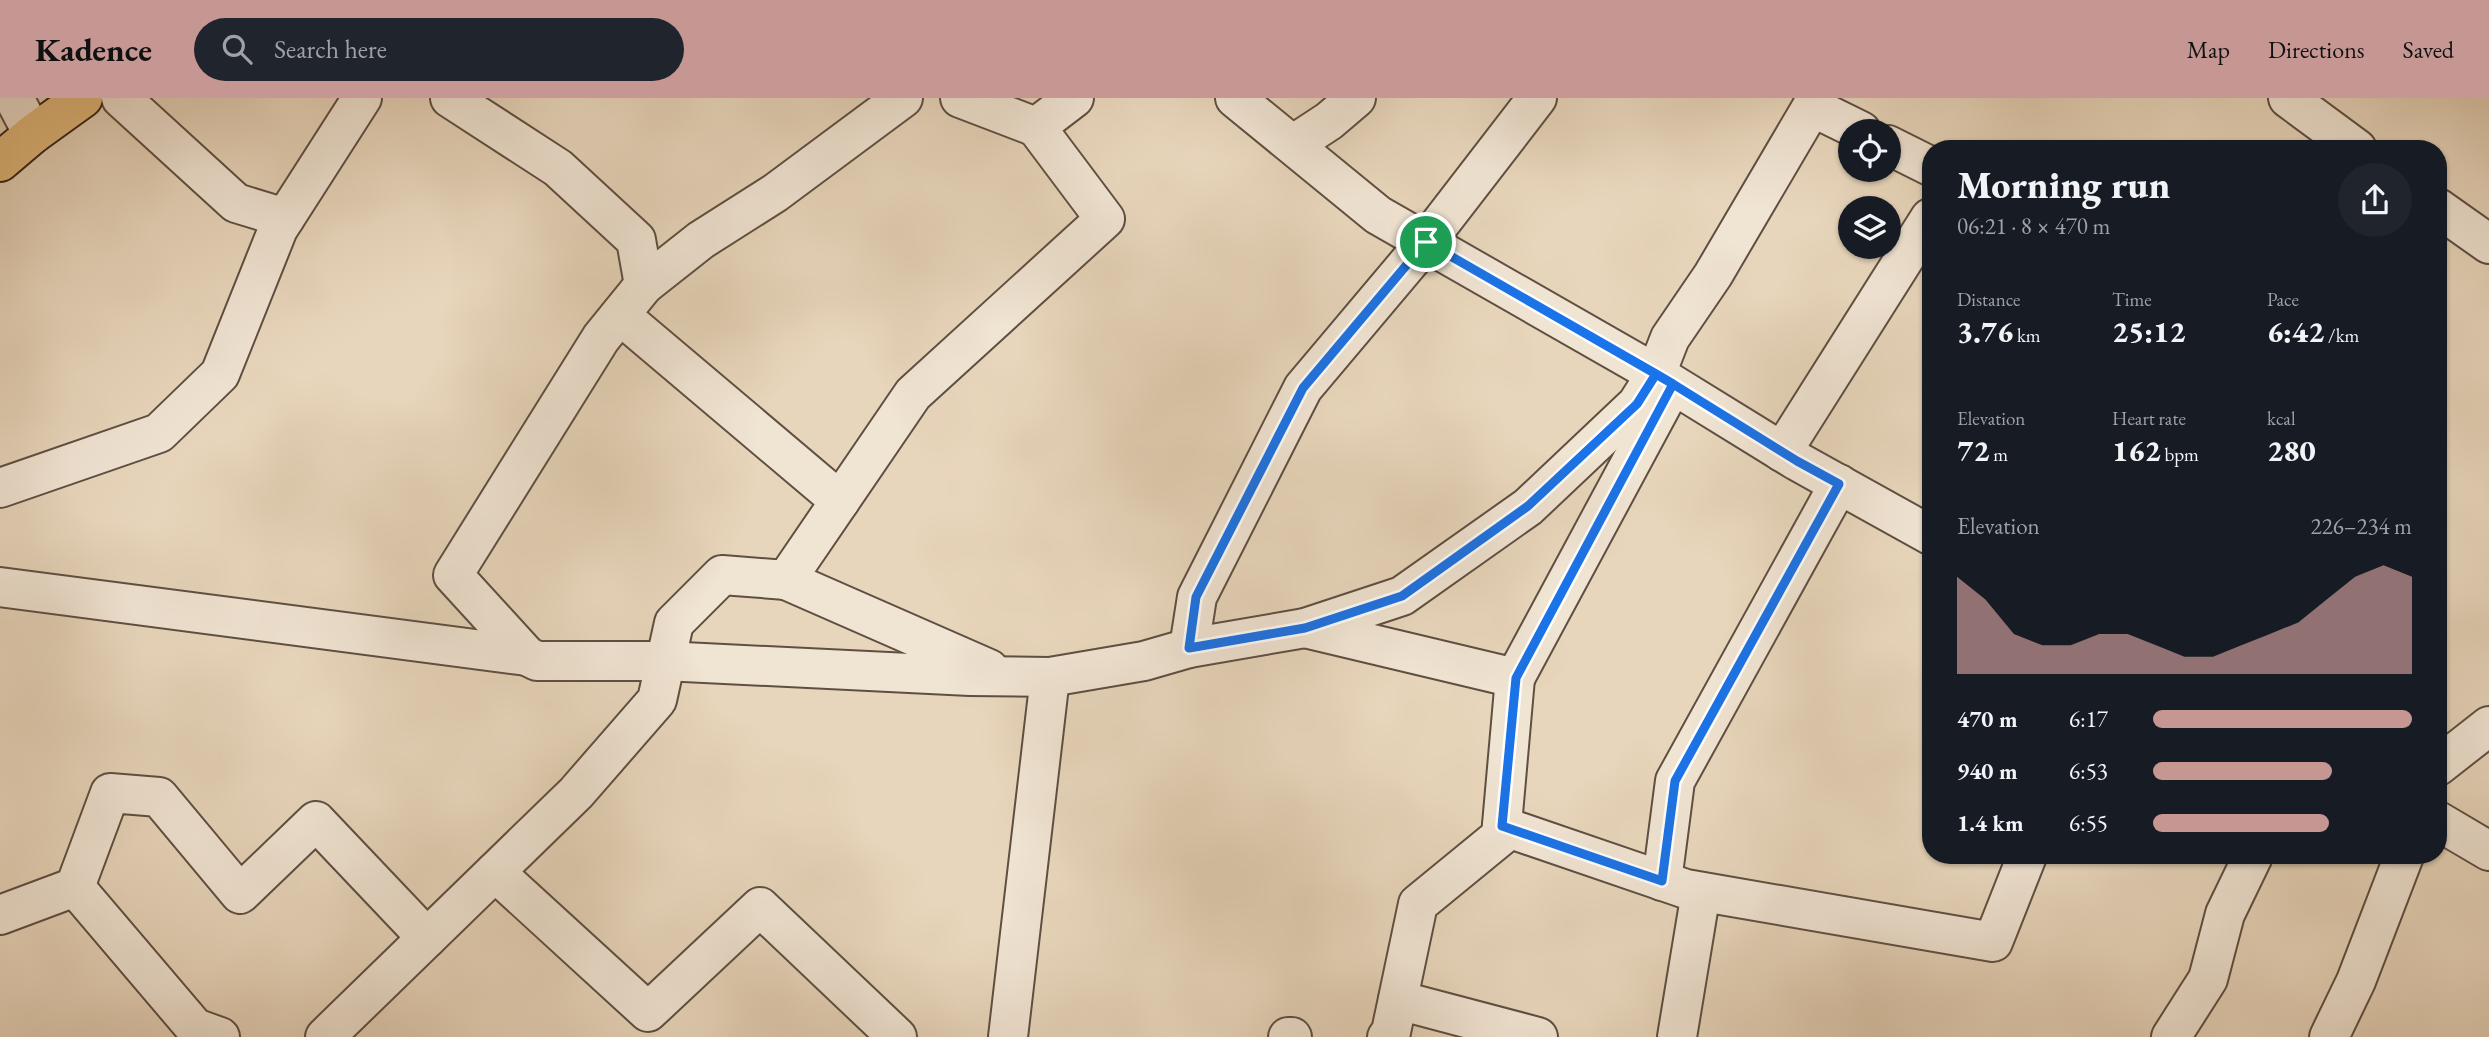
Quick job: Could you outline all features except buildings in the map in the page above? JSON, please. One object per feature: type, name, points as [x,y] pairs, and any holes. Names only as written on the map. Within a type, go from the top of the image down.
[{"type":"main road","points":[[0,162],[83,98]]},
{"type":"street","points":[[14,98],[33,134]]},
{"type":"street","points":[[121,98],[236,203],[285,218]]},
{"type":"street","points":[[0,488],[159,433],[220,374],[278,229],[362,98]]},
{"type":"street","points":[[450,98],[558,168],[636,240],[645,285]]},
{"type":"street","points":[[527,656],[453,575],[601,338],[645,285],[701,240],[775,193],[903,98]]},
{"type":"street","points":[[786,580],[913,394],[1105,219],[1036,127],[960,98]]},
{"type":"street","points":[[1036,127],[1074,98]]},
{"type":"street","points":[[1235,98],[1378,215],[1665,379],[1782,452],[1922,531]]},
{"type":"street","points":[[1294,144],[1329,121],[1356,98]]},
{"type":"street","points":[[1189,648],[1196,597],[1303,388],[1426,242],[1537,98]]},
{"type":"street","points":[[2288,98],[2337,140]]},
{"type":"street","points":[[1387,1037],[1391,1032],[1418,904],[1501,836],[1516,678],[1665,379],[1670,338],[1713,275],[1815,102],[1842,119]]},
{"type":"street","points":[[1901,152],[1922,162]]},
{"type":"street","points":[[2447,214],[2489,244]]},
{"type":"street","points":[[1782,452],[1922,231]]},
{"type":"street","points":[[620,315],[840,501]]},
{"type":"street","points":[[0,587],[527,656],[537,661],[664,661],[970,676],[1050,677],[1144,661],[1189,648],[1305,628],[1402,596],[1528,506],[1665,379]]},
{"type":"street","points":[[1662,881],[1675,781],[1839,484]]},
{"type":"street","points":[[325,1037],[576,793],[657,700],[674,623],[722,575],[786,580],[1004,675]]},
{"type":"street","points":[[1305,628],[1516,678]]},
{"type":"street","points":[[1008,1037],[1050,677]]},
{"type":"street","points":[[2447,759],[2489,726]]},
{"type":"street","points":[[0,915],[75,887],[110,793],[159,797],[240,894],[316,821],[427,937]]},
{"type":"street","points":[[1502,826],[1701,892],[1993,942],[2024,864]]},
{"type":"street","points":[[2447,826],[2489,851]]},
{"type":"street","points":[[2171,1037],[2208,979],[2225,914],[2249,864]]},
{"type":"street","points":[[2329,1037],[2356,981],[2401,864]]},
{"type":"street","points":[[495,872],[648,1012],[760,907],[897,1037]]},
{"type":"street","points":[[75,887],[195,1028],[220,1037]]},
{"type":"street","points":[[1677,1037],[1701,892]]},
{"type":"street","points":[[1398,1000],[1538,1037]]},
{"type":"route","points":[[1426,242],[1303,388],[1196,597],[1189,648],[1305,628],[1402,596],[1528,506],[1637,404],[1656,374],[1673,384],[1797,461],[1839,484],[1675,781],[1662,881],[1502,826],[1516,678],[1673,384],[1656,374],[1426,242]]}]
